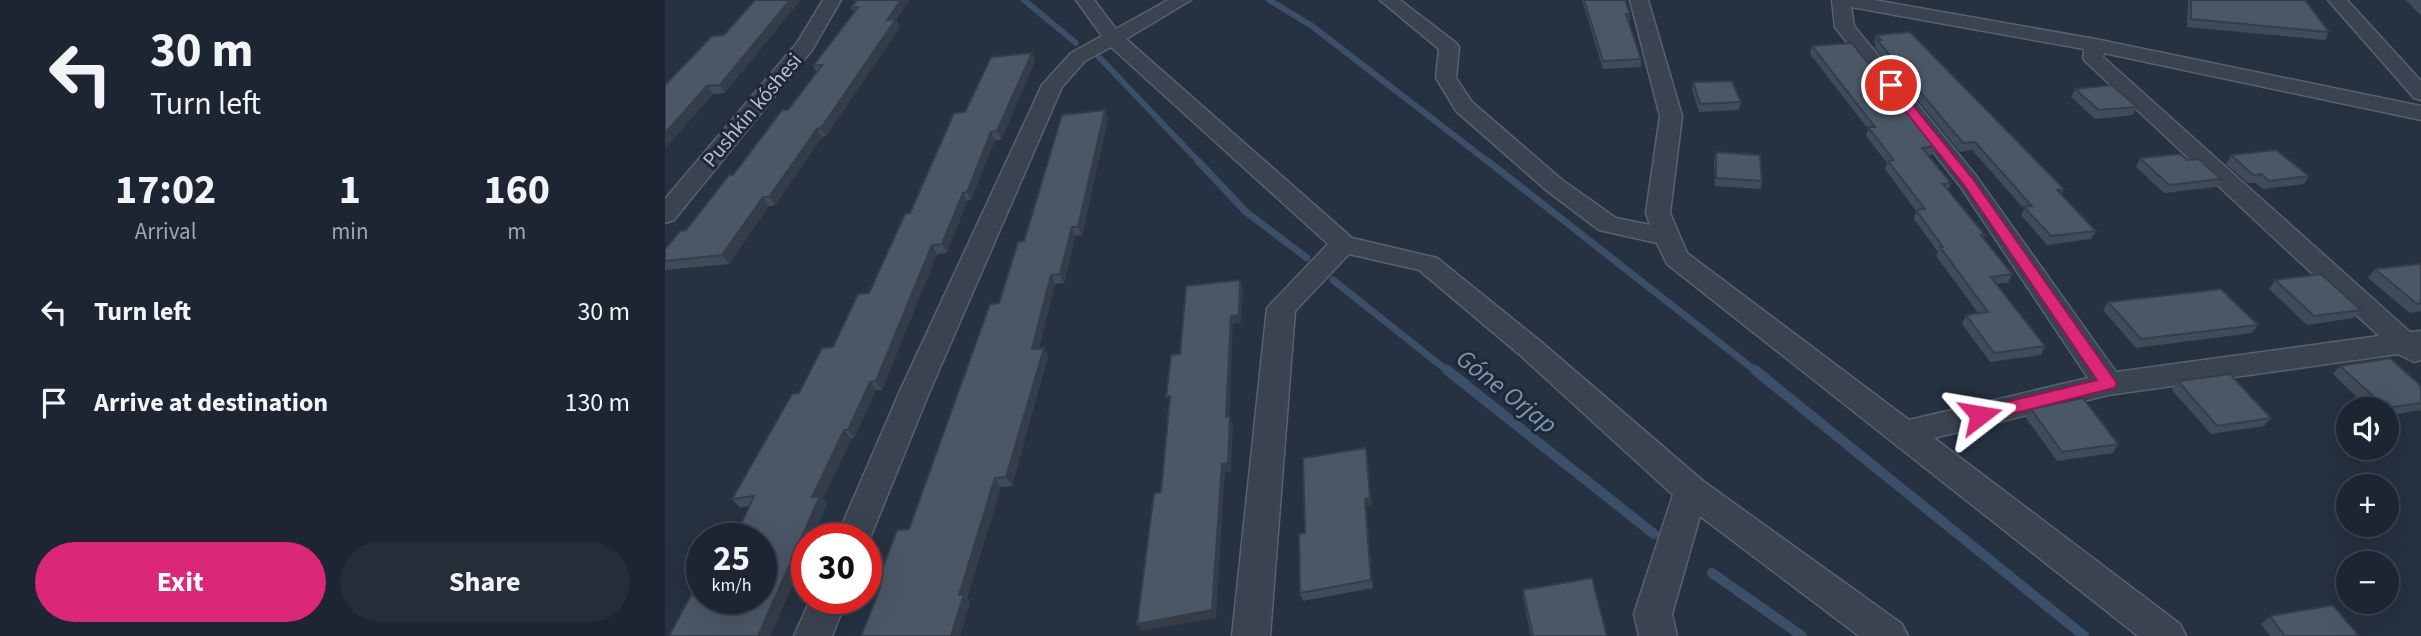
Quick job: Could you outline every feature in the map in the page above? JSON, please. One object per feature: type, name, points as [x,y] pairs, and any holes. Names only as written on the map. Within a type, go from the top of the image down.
[{"type":"street","name":"Pushkin kóshesi","points":[[665,215],[804,46],[832,0]]},
{"type":"street","points":[[1085,0],[1112,37],[1343,244],[1427,264],[1529,348],[1691,491],[1889,636]]},
{"type":"street","points":[[860,523],[919,380],[1052,85],[1078,57],[1182,0]]},
{"type":"street","points":[[1389,0],[1449,47],[1446,78],[1464,106],[1554,185],[1608,224],[1667,237]]},
{"type":"street","points":[[1639,0],[1671,116],[1658,213],[1676,258],[2167,636]]},
{"type":"street","points":[[2108,384],[1969,182],[1845,27],[1842,0],[2095,46],[2421,113]]},
{"type":"street","points":[[2337,0],[2421,94]]},
{"type":"street","points":[[2095,46],[2093,58],[2415,348]]},
{"type":"street","points":[[2391,59],[2421,62]]},
{"type":"street","points":[[1251,636],[1281,308],[1343,244]]},
{"type":"street","points":[[1902,434],[2108,384],[2415,348]]},
{"type":"street","points":[[1658,636],[1653,614],[1691,491]]},
{"type":"street","points":[[813,636],[822,614]]},
{"type":"building","points":[[755,0],[790,0],[720,85],[707,86],[665,133],[665,85],[712,36],[724,35]]},
{"type":"building","points":[[857,0],[901,0],[887,20],[896,19],[821,128],[817,129],[769,197],[763,197],[722,255],[665,261],[665,249],[680,231],[686,230],[729,175],[733,175],[782,110],[788,110],[822,65],[813,66],[858,7],[851,8]]},
{"type":"building","points":[[1584,0],[1625,0],[1630,14],[1626,14],[1641,59],[1603,61]]},
{"type":"building","points":[[2191,0],[2305,0],[2329,32],[2191,19]]},
{"type":"building","points":[[1910,32],[2064,189],[2057,190],[2096,231],[2051,236],[2024,207],[2032,206],[1975,142],[1963,143],[1877,40],[1881,40],[1876,35]]},
{"type":"building","points":[[1852,43],[1935,146],[1922,148],[1951,183],[1943,184],[1985,235],[1981,235],[2012,274],[1991,277],[2045,346],[1994,353],[1966,315],[1988,312],[1916,210],[1925,209],[1888,161],[1894,160],[1868,127],[1875,127],[1812,46]]},
{"type":"building","points":[[1032,53],[997,131],[991,132],[942,244],[932,245],[876,381],[870,382],[812,497],[820,496],[808,523],[791,523],[791,561],[777,593],[777,523],[741,523],[754,496],[732,499],[792,394],[799,393],[822,348],[833,347],[858,294],[869,293],[905,214],[910,213],[954,113],[965,112],[991,57]]},
{"type":"building","points":[[1732,81],[1741,102],[1700,104],[1693,82]]},
{"type":"building","points":[[2112,85],[2137,107],[2099,110],[2075,89]]},
{"type":"building","points":[[1105,110],[1078,227],[1072,227],[1060,274],[1051,275],[1032,349],[1044,348],[1006,477],[995,478],[959,595],[964,594],[951,636],[861,636],[870,614],[882,614],[882,570],[897,530],[909,529],[990,304],[999,303],[1018,242],[1024,241],[1062,115]]},
{"type":"building","points":[[2276,150],[2309,176],[2269,181],[2261,174],[2253,175],[2231,155]]},
{"type":"building","points":[[1716,152],[1760,155],[1762,181],[1716,178]]},
{"type":"building","points":[[2180,154],[2187,160],[2199,159],[2221,179],[2169,185],[2140,158]]},
{"type":"building","points":[[2419,264],[2421,303],[2417,304],[2375,269]]},
{"type":"building","points":[[2321,274],[2361,310],[2314,316],[2275,280]]},
{"type":"building","points":[[1240,280],[1239,315],[1231,316],[1226,417],[1230,416],[1228,463],[1222,464],[1212,610],[1137,624],[1154,493],[1161,492],[1171,355],[1180,354],[1186,286]]},
{"type":"building","points":[[2221,289],[2258,325],[2141,339],[2108,302]]},
{"type":"building","points":[[2390,358],[2421,386],[2421,403],[2399,406],[2399,397],[2374,397],[2340,366]]},
{"type":"building","points":[[2230,374],[2271,418],[2217,426],[2178,381]]},
{"type":"building","points":[[2083,398],[2118,444],[2062,452],[2031,409]]},
{"type":"building","points":[[1366,448],[1370,498],[1365,499],[1371,580],[1300,593],[1299,534],[1305,533],[1303,458]]},
{"type":"building","points":[[1592,578],[1607,636],[1533,636],[1523,590]]},
{"type":"building","points":[[686,604],[686,614],[768,614],[758,636],[669,636]]},
{"type":"building","points":[[2333,605],[2336,614],[2341,614],[2359,636],[2285,636],[2270,616]]},
{"type":"waterway","name":"Góne Orjap","points":[[1024,0],[1076,43]]},
{"type":"waterway","points":[[1269,0],[1312,26],[1491,164]]},
{"type":"waterway","name":"Góne Orjap","points":[[1099,57],[1201,164]]},
{"type":"waterway","name":"Góne Orjap","points":[[1199,162],[1246,212],[1307,258]]},
{"type":"waterway","points":[[1489,162],[1757,372]]},
{"type":"waterway","name":"Góne Orjap","points":[[1333,280],[1449,372]]},
{"type":"waterway","name":"Góne Orjap","points":[[1447,370],[1654,534]]},
{"type":"waterway","points":[[1755,370],[2084,636]]},
{"type":"waterway","name":"Góne Orjap","points":[[1712,573],[1802,636]]},
{"type":"route","points":[[1891,85],[1969,182],[2108,384],[1980,415]]}]
